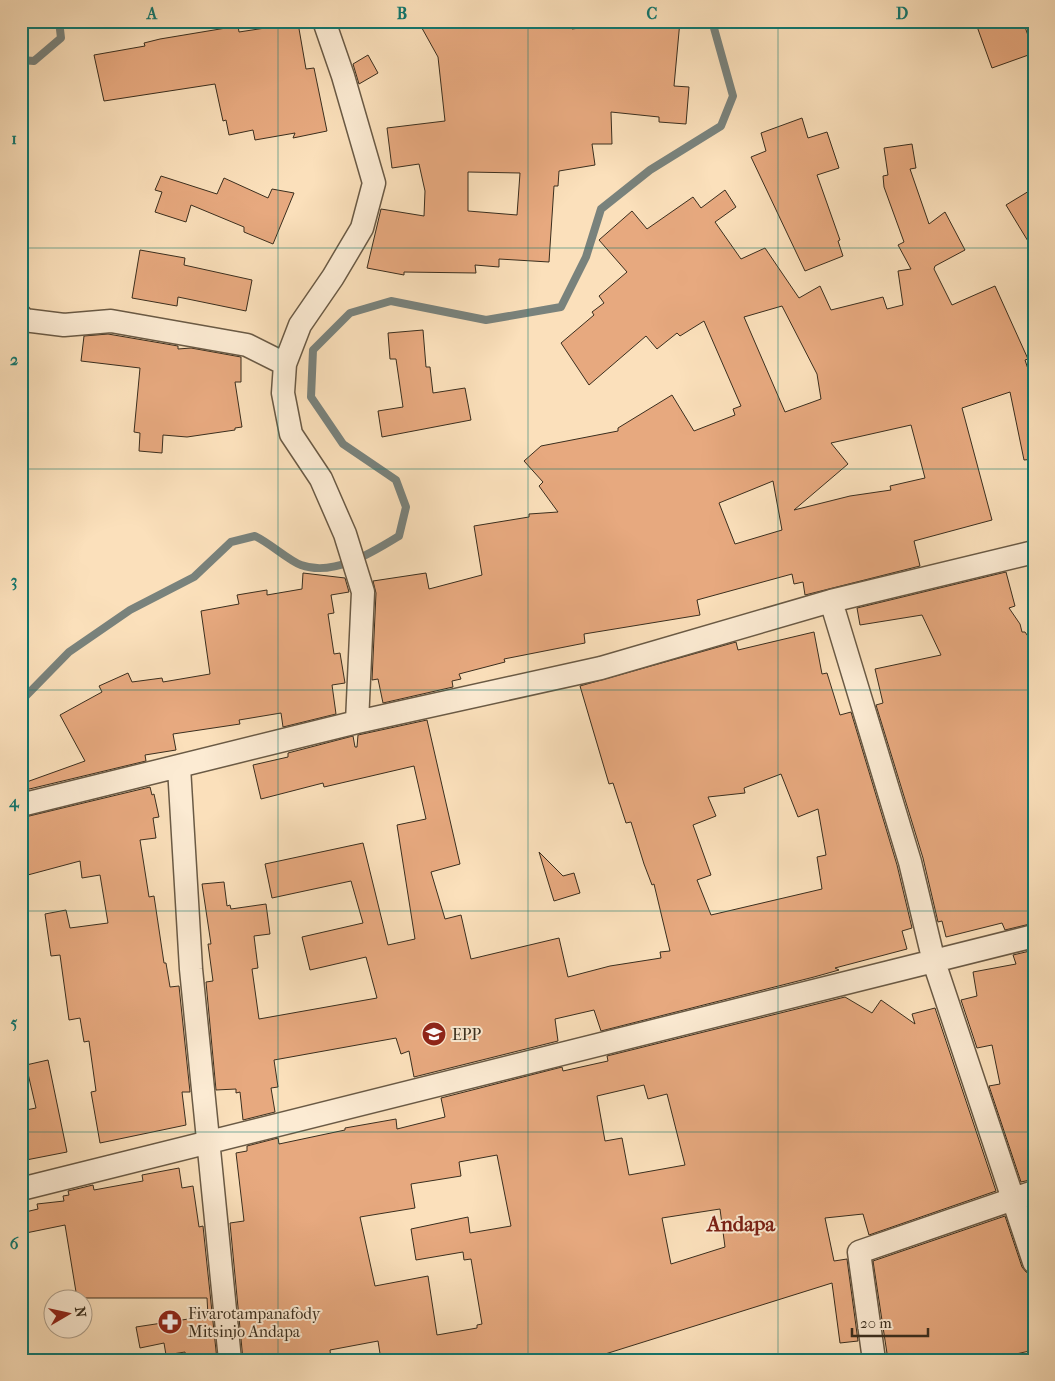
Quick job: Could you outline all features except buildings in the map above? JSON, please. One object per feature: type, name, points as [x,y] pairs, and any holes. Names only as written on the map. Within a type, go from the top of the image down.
[{"type":"street","points":[[324,21],[343,76],[374,183],[362,228],[333,277],[300,325],[285,364],[283,393],[291,434],[321,479],[345,534],[363,592],[357,722]]},
{"type":"street","points":[[21,316],[24,320],[64,325],[111,321],[247,345],[285,364]]},
{"type":"street","points":[[21,805],[179,768],[357,722],[601,668],[832,601],[1034,552]]},
{"type":"street","points":[[832,601],[910,862],[934,962],[1024,1196],[1034,1262]]},
{"type":"street","points":[[179,768],[191,969],[230,1360]]},
{"type":"street","points":[[21,1189],[1034,936]]},
{"type":"street","points":[[874,1360],[859,1252],[1024,1196]]},
{"type":"waterway","points":[[21,60],[34,61],[61,38],[59,21]]},
{"type":"waterway","points":[[21,701],[69,652],[130,610],[194,577],[231,542],[255,536],[301,565],[327,568],[353,561],[399,536],[406,507],[396,480],[343,444],[311,397],[313,350],[350,313],[391,301],[486,320],[561,307],[586,257],[601,209],[650,170],[721,126],[733,96],[712,21]]},
{"type":"place","name":"EPP","points":[[434,1034]]},
{"type":"place","name":"Fivarotampanafody Mitsinjo Andapa","points":[[170,1322]]},
{"type":"district","name":"Andapa","points":[[741,1224]]}]
